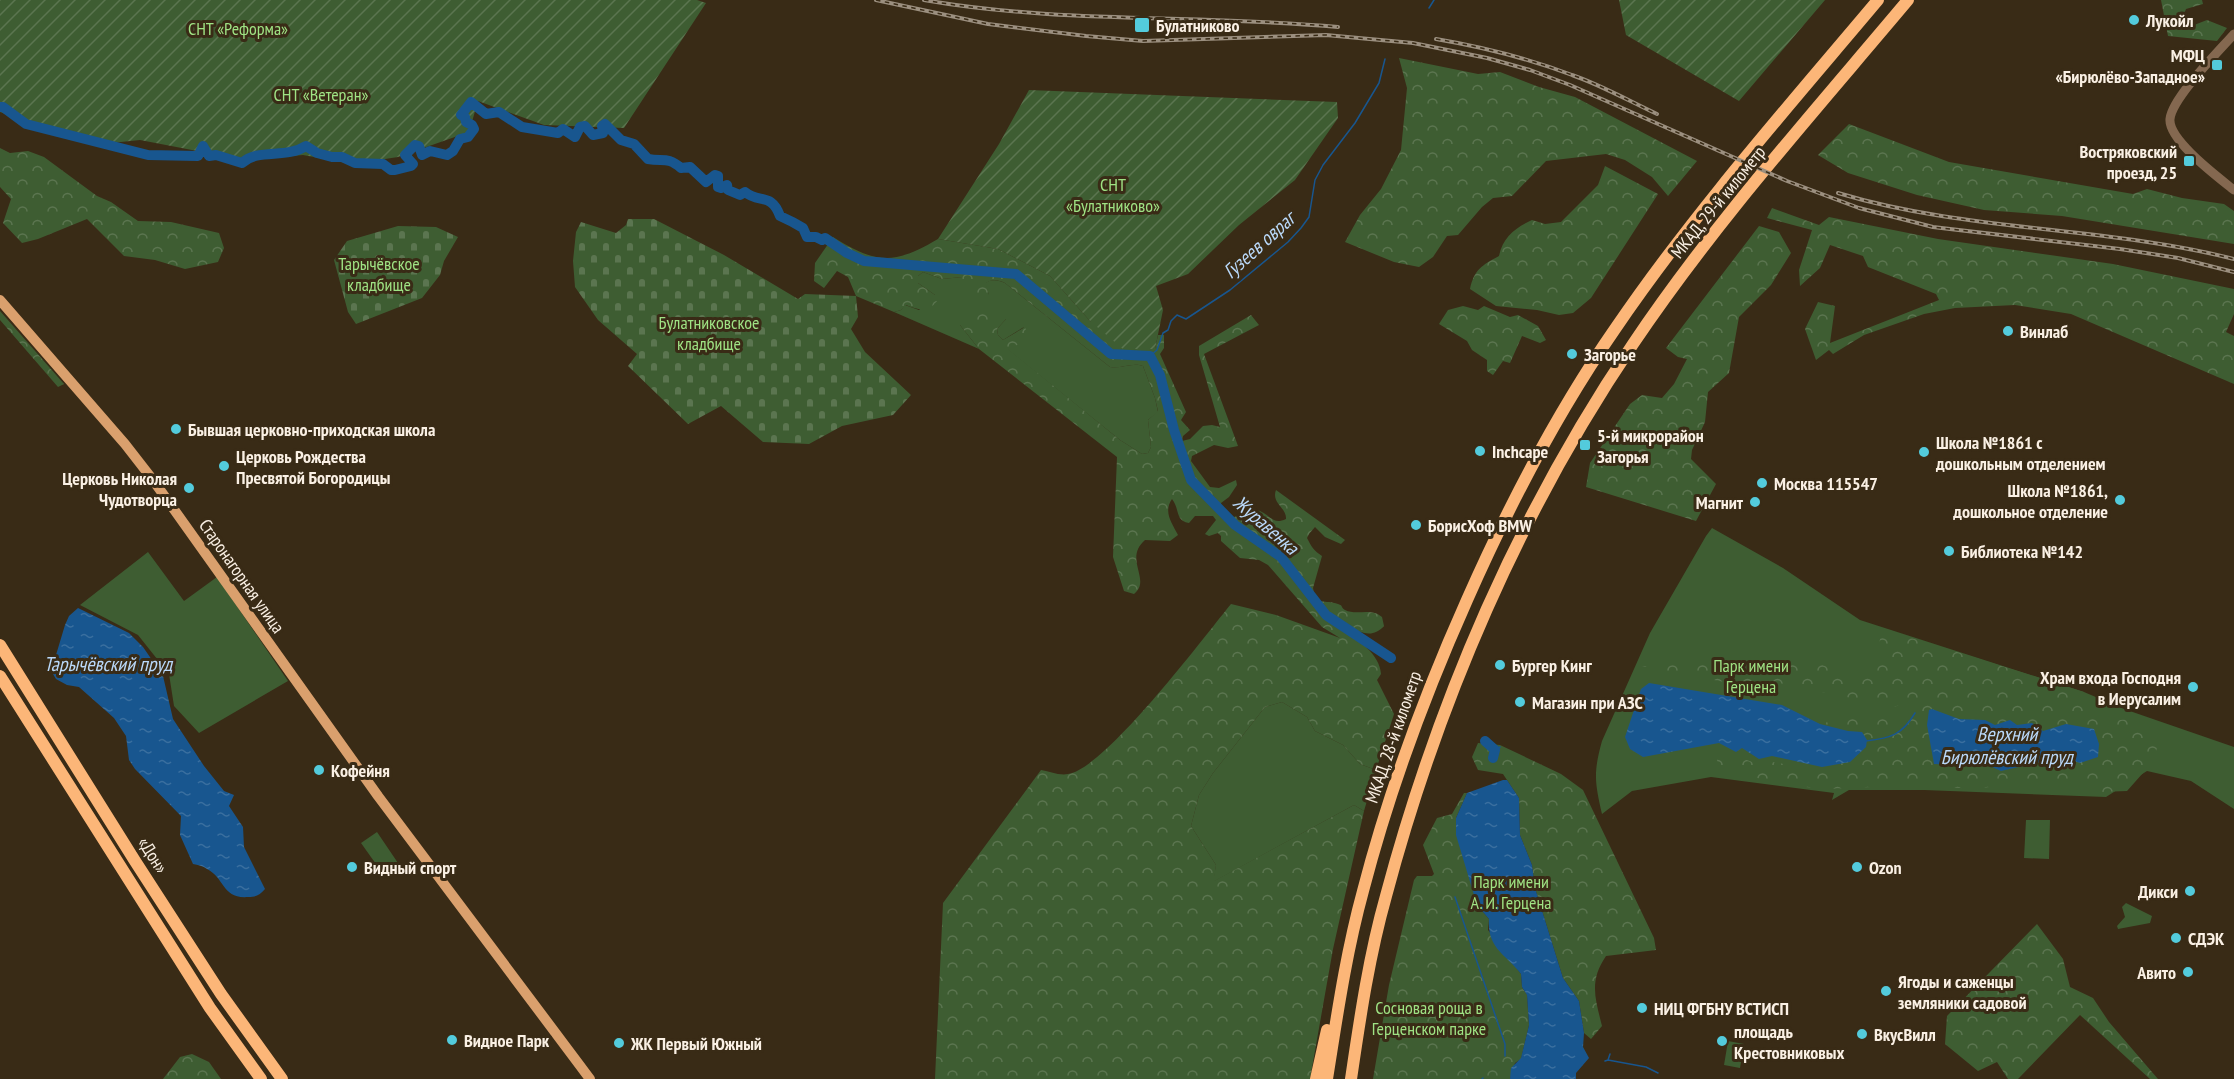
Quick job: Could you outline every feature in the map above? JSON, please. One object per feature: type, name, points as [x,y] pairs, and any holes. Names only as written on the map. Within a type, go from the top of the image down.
[{"type":"highway","name":"МКАД, 29-й километр","points":[[1553,428],[1615,329],[1660,266],[1755,146],[1878,0]]},
{"type":"highway","name":"МКАД, 29-й километр","points":[[1351,1079],[1368,972],[1385,897],[1430,752],[1473,640],[1536,506],[1573,440],[1634,342],[1690,265],[1773,161],[1908,0]]},
{"type":"highway","name":"МКАД, 28-й километр","points":[[1327,1079],[1353,930],[1362,891],[1395,782],[1435,672],[1498,530],[1553,428]]},
{"type":"highway","name":"«Дон»","points":[[0,645],[147,880],[226,1001],[282,1079]]},
{"type":"highway","name":"«Дон»","points":[[0,676],[210,1008],[261,1079]]},
{"type":"highway","points":[[1316,1079],[1353,930]]},
{"type":"main road","name":"Старонагорная улица","points":[[0,300],[148,474],[378,796],[590,1079]]},
{"type":"street","points":[[2234,34],[2174,106],[2170,118],[2176,136],[2234,190]]},
{"type":"green space","points":[[0,0],[697,0],[706,3],[624,128],[544,125],[478,101],[469,132],[398,157],[352,164],[303,155],[244,160],[140,140],[92,145],[0,112]]},
{"type":"green space","points":[[1619,0],[1825,0],[1739,101],[1626,35]]},
{"type":"green space","points":[[2161,0],[2202,0],[2203,4],[2186,9],[2181,21],[2189,27],[2207,20],[2227,28],[2217,41],[2168,36]]},
{"type":"green space","points":[[1399,58],[1478,74],[1500,72],[1539,87],[1575,97],[1697,161],[1668,196],[1652,177],[1625,160],[1606,154],[1546,161],[1512,196],[1493,198],[1482,207],[1458,235],[1447,236],[1433,257],[1419,267],[1394,262],[1345,242],[1360,215],[1381,189],[1401,150],[1407,88]]},
{"type":"green space","name":"СНТ «Булатниково»","points":[[1029,90],[1337,102],[1338,118],[1295,180],[1239,225],[1188,274],[1156,286],[1163,310],[1155,349],[1123,349],[1090,321],[1050,276],[998,249],[938,239],[999,144]]},
{"type":"green space","points":[[1849,124],[1949,162],[2133,194],[2147,189],[2182,198],[2224,204],[2234,211],[2234,244],[2062,216],[1984,210],[1917,195],[1848,173],[1818,155]]},
{"type":"green space","points":[[0,148],[10,153],[28,151],[44,157],[97,196],[111,202],[138,221],[171,222],[219,233],[224,248],[218,262],[185,269],[155,260],[124,256],[87,219],[22,243],[3,223],[11,199],[0,187]]},
{"type":"green space","points":[[1605,166],[1658,194],[1591,298],[1573,313],[1559,315],[1537,310],[1496,306],[1470,289],[1476,273],[1483,265],[1499,256],[1503,243],[1511,234],[1532,220],[1545,224],[1561,222],[1598,185]]},
{"type":"green space","points":[[1772,208],[1819,225],[1829,217],[1938,239],[2113,264],[2234,289],[2234,314],[2226,332],[2234,336],[2234,384],[2071,314],[2015,305],[1955,308],[1924,314],[1864,335],[1833,354],[1829,350],[1816,360],[1805,329],[1818,302],[1835,306],[1830,343],[1939,300],[1936,294],[1868,267],[1863,256],[1830,245],[1820,268],[1800,286],[1799,270],[1812,230],[1767,218]]},
{"type":"green space","name":"Булатниковское кладбище","points":[[628,219],[654,219],[724,255],[798,299],[805,294],[856,296],[858,317],[851,329],[865,352],[911,395],[893,415],[842,426],[809,444],[763,442],[721,406],[688,424],[628,366],[637,354],[598,320],[575,287],[573,261],[576,232],[581,222],[616,233],[626,225]]},
{"type":"green space","name":"Тарычёвское кладбище","points":[[398,226],[436,227],[458,237],[444,261],[440,275],[422,298],[356,324],[348,312],[334,260],[347,241]]},
{"type":"green space","points":[[1759,226],[1779,232],[1791,253],[1771,285],[1739,317],[1729,373],[1708,392],[1705,422],[1692,450],[1691,459],[1716,484],[1696,521],[1586,487],[1590,463],[1630,404],[1642,395],[1662,398],[1674,384],[1687,359],[1678,357],[1666,348]]},
{"type":"green space","points":[[833,237],[861,252],[885,258],[909,253],[938,239],[998,249],[1050,276],[1090,321],[1155,349],[1158,335],[1164,335],[1164,348],[1160,354],[1186,412],[1181,420],[1190,430],[1183,436],[1182,441],[1190,439],[1203,426],[1220,427],[1199,355],[1199,346],[1251,315],[1259,325],[1204,354],[1238,446],[1228,448],[1214,445],[1192,456],[1191,461],[1210,487],[1219,488],[1236,480],[1237,485],[1229,497],[1221,503],[1222,512],[1227,520],[1247,511],[1256,510],[1278,521],[1286,519],[1286,515],[1277,502],[1276,490],[1345,540],[1341,544],[1325,537],[1315,527],[1309,534],[1307,538],[1322,556],[1313,588],[1314,594],[1319,600],[1341,605],[1350,612],[1373,613],[1382,617],[1384,626],[1375,633],[1365,633],[1346,626],[1342,629],[1367,648],[1377,660],[1381,674],[1377,680],[1394,714],[1376,770],[1360,764],[1343,745],[1315,731],[1307,717],[1282,702],[1265,707],[1213,773],[1199,795],[1191,826],[1216,865],[1214,881],[1354,805],[1364,811],[1333,949],[1310,1079],[935,1079],[943,903],[1041,770],[1068,774],[1085,767],[1105,750],[1153,700],[1231,604],[1276,615],[1340,638],[1322,627],[1268,565],[1259,560],[1240,558],[1221,541],[1218,533],[1209,536],[1205,534],[1216,520],[1213,516],[1195,516],[1189,523],[1185,522],[1180,517],[1172,499],[1168,513],[1178,535],[1170,541],[1145,540],[1137,554],[1139,588],[1134,594],[1124,591],[1113,557],[1117,457],[979,349],[960,325],[960,312],[986,310],[1005,313],[1006,319],[997,329],[998,335],[1003,340],[1025,327],[1025,339],[1008,349],[1120,440],[1142,454],[1148,453],[1151,447],[1148,420],[1158,411],[1143,366],[1110,367],[1000,281],[993,280],[986,283],[989,295],[976,298],[965,290],[962,277],[942,279],[923,272],[918,276],[918,283],[935,295],[937,301],[926,309],[906,305],[894,312],[856,296],[848,277],[837,271],[824,288],[814,281],[815,263]]},
{"type":"green space","points":[[923,272],[942,279],[962,277],[989,295],[985,283],[995,280],[1005,283],[1110,367],[1143,366],[1158,412],[1148,420],[1151,447],[1148,453],[1142,454],[1120,440],[1007,349],[1024,327],[1003,340],[998,335],[997,329],[1006,319],[960,325],[979,349],[894,312],[901,310],[905,305],[919,310],[935,295],[918,283],[918,276]]},
{"type":"green space","points":[[1463,306],[1478,310],[1484,306],[1510,317],[1518,315],[1538,326],[1546,340],[1540,343],[1522,336],[1510,363],[1503,361],[1493,375],[1487,371],[1487,360],[1472,350],[1467,341],[1439,324],[1448,310]]},
{"type":"green space","points":[[0,311],[64,384],[58,387],[0,320]]},
{"type":"green space","name":"Парк имени Герцена","points":[[1712,528],[1783,568],[1860,620],[2084,692],[2124,709],[2234,747],[2234,809],[2191,781],[2147,771],[2106,797],[1924,790],[1849,790],[1832,800],[1834,793],[1711,777],[1632,791],[1602,814],[1596,778],[1602,741],[1650,633]]},
{"type":"green space","points":[[148,552],[184,601],[217,577],[288,681],[199,733],[174,706],[169,674],[138,635],[80,605]]},
{"type":"green space","points":[[1882,631],[1919,640],[2084,692],[2082,703],[2100,722],[2130,719],[2161,739],[2150,765],[2127,791],[2099,792],[2082,781],[2059,785],[2024,782],[1975,789],[1916,785],[1826,789],[1786,785],[1720,769],[1715,754],[1736,756],[1755,763],[1766,761],[1804,767],[1870,755],[1853,737],[1825,725],[1832,713],[1890,715],[1917,708],[1923,699],[1893,707],[1755,678],[1750,687],[1642,666],[1715,664],[1734,673],[1749,657],[1808,660],[1857,677],[1876,656]],"holes":[[[1932,709],[1959,719],[1985,720],[1995,725],[2010,721],[2017,725],[2032,723],[2043,731],[2066,724],[2080,763],[2062,757],[2001,771],[1990,766],[1935,764],[1927,725]]]},
{"type":"green space","points":[[1282,702],[1307,717],[1315,731],[1343,745],[1360,764],[1376,770],[1364,811],[1354,805],[1213,882],[1216,865],[1191,826],[1199,795],[1213,773],[1265,707]]},
{"type":"green space","points":[[1478,743],[1500,745],[1561,774],[1583,790],[1654,938],[1656,950],[1606,956],[1595,982],[1602,1026],[1591,1039],[1584,1033],[1579,1001],[1563,978],[1535,888],[1532,865],[1520,835],[1519,798],[1503,774],[1478,770],[1472,757]]},
{"type":"green space","name":"Сосновая роща в Герценском парке","points":[[1464,793],[1467,793],[1456,818],[1477,905],[1489,919],[1488,930],[1521,974],[1522,987],[1527,995],[1529,1025],[1521,1059],[1515,1063],[1510,1079],[1373,1079],[1389,985],[1414,880],[1417,876],[1434,874],[1423,845],[1437,818],[1452,814]]},
{"type":"green space","points":[[2026,820],[2050,820],[2049,859],[2024,858]]},
{"type":"green space","points":[[377,832],[398,863],[383,874],[361,843]]},
{"type":"green space","points":[[2126,903],[2152,916],[2150,923],[2118,929],[2117,926],[2125,917],[2122,907]]},
{"type":"green space","points":[[2037,924],[2063,959],[2070,987],[2093,998],[2109,1022],[2158,1079],[2150,1079],[2080,1015],[2018,1079],[2008,1079],[1997,1062],[1978,1071],[1945,1044],[1947,1016]]},
{"type":"green space","points":[[1728,1041],[1744,1044],[1740,1068],[1724,1065]]},
{"type":"green space","points":[[192,1054],[209,1062],[221,1079],[163,1079],[180,1057]]},
{"type":"water","name":"Тарычёвский пруд","points":[[78,608],[129,633],[143,647],[163,676],[173,719],[204,766],[224,791],[234,795],[229,806],[243,827],[244,847],[265,889],[260,894],[248,897],[233,895],[213,873],[193,864],[180,835],[181,816],[135,769],[129,760],[126,736],[114,718],[79,687],[67,685],[56,679],[53,674],[53,665],[65,625],[69,616]]},
{"type":"water","points":[[1649,683],[1782,705],[1820,724],[1862,732],[1867,740],[1866,747],[1850,762],[1822,767],[1772,756],[1759,759],[1742,748],[1736,752],[1719,743],[1643,757],[1630,749],[1625,737],[1641,689]]},
{"type":"water","name":"Верхний Бирюлёвский пруд","points":[[1932,709],[1959,719],[1985,720],[1995,725],[2010,720],[2017,725],[2032,723],[2043,731],[2066,724],[2094,729],[2099,744],[2098,757],[2080,763],[2062,757],[2001,771],[1990,766],[1934,764],[1927,725],[1929,710]]},
{"type":"water","points":[[1507,780],[1519,798],[1520,835],[1532,865],[1535,888],[1563,978],[1579,1001],[1584,1033],[1583,1047],[1589,1058],[1576,1073],[1576,1079],[1510,1079],[1511,1068],[1521,1058],[1529,1025],[1527,995],[1522,987],[1521,974],[1494,944],[1489,929],[1489,919],[1477,905],[1456,835],[1456,818],[1467,793]]},
{"type":"waterway","name":"Гузеев овраг","points":[[1429,8],[1434,0]]},
{"type":"waterway","name":"Гузеев овраг","points":[[1150,356],[1157,350],[1163,333],[1168,330],[1171,321],[1177,315],[1186,319],[1230,290],[1288,242],[1301,228],[1309,217],[1315,180],[1323,165],[1355,123],[1379,83],[1385,59]]},
{"type":"waterway","points":[[0,107],[26,124],[148,155],[198,156],[203,146],[209,156],[216,155],[242,163],[256,156],[290,152],[306,146],[317,153],[342,157],[355,163],[383,164],[391,170],[413,164],[405,155],[415,145],[419,146],[422,155],[430,151],[447,155],[453,151],[460,139],[468,137],[474,129],[461,115],[471,102],[486,114],[499,112],[522,127],[558,133],[563,129],[575,137],[580,127],[585,126],[593,135],[603,133],[602,126],[605,124],[621,140],[634,144],[648,159],[668,161],[681,168],[690,167],[706,182],[715,175],[718,176],[718,187],[727,185],[728,190],[740,195],[745,192],[769,201],[780,216],[803,228],[807,237],[822,240],[825,238],[864,261],[1016,274],[1111,354],[1150,356],[1160,375],[1174,430],[1191,480],[1235,525],[1281,557],[1326,615],[1391,658]]},
{"type":"waterway","points":[[1866,741],[1895,734],[1915,713]]},
{"type":"waterway","name":"Журавенка","points":[[1485,741],[1495,750],[1493,758]]},
{"type":"waterway","name":"Журавенка","points":[[1495,750],[1500,747]]},
{"type":"waterway","points":[[1455,897],[1505,1044],[1505,1056]]},
{"type":"waterway","points":[[1605,1061],[1608,1060],[1610,1054]]},
{"type":"waterway","points":[[1608,1060],[1646,1067],[1658,1073]]},
{"type":"railway","points":[[876,0],[988,24],[1143,41],[1326,35],[1413,43],[1487,58],[1530,70],[1570,85],[1787,181],[1859,208],[1933,227],[2120,249],[2178,258],[2234,272]]},
{"type":"railway","points":[[924,0],[1027,13],[1338,27]]},
{"type":"railway","points":[[1436,39],[1538,63],[1594,83],[1657,114]]},
{"type":"railway","points":[[1838,193],[1887,206],[1936,215],[2135,240],[2234,259]]},
{"type":"place","name":"Лукойл","points":[[2134,20]]},
{"type":"place","name":"Булатниково","points":[[1142,25]]},
{"type":"place","name":"МФЦ «Бирюлёво-Западное»","points":[[2217,65]]},
{"type":"place","name":"Востряковский проезд, 25","points":[[2189,161]]},
{"type":"place","name":"Винлаб","points":[[2008,331]]},
{"type":"place","name":"Загорье","points":[[1572,354]]},
{"type":"place","name":"Бывшая церковно-приходская школа","points":[[176,429]]},
{"type":"place","name":"5-й микрорайон Загорья","points":[[1585,445]]},
{"type":"place","name":"Inchcape","points":[[1480,451]]},
{"type":"place","name":"Школа №1861 с дошкольным отделением","points":[[1924,452]]},
{"type":"place","name":"Церковь Рождества Пресвятой Богородицы","points":[[224,466]]},
{"type":"place","name":"Москва 115547","points":[[1762,483]]},
{"type":"place","name":"Церковь Николая Чудотворца","points":[[189,488]]},
{"type":"place","name":"Школа №1861, дошкольное отделение","points":[[2120,500]]},
{"type":"place","name":"Магнит","points":[[1755,502]]},
{"type":"place","name":"БорисХоф BMW","points":[[1416,525]]},
{"type":"place","name":"Библиотека №142","points":[[1949,551]]},
{"type":"place","name":"Бургер Кинг","points":[[1500,665]]},
{"type":"place","name":"Храм входа Господня в Иерусалим","points":[[2193,687]]},
{"type":"place","name":"Магазин при АЗС","points":[[1520,702]]},
{"type":"place","name":"Кофейня","points":[[319,770]]},
{"type":"place","name":"Видный спорт","points":[[352,867]]},
{"type":"place","name":"Ozon","points":[[1857,867]]},
{"type":"place","name":"Дикси","points":[[2190,891]]},
{"type":"place","name":"СДЭК","points":[[2176,938]]},
{"type":"place","name":"Авито","points":[[2188,972]]},
{"type":"place","name":"Ягоды и саженцы земляники садовой","points":[[1886,991]]},
{"type":"place","name":"НИЦ ФГБНУ ВСТИСП","points":[[1642,1008]]},
{"type":"place","name":"ВкусВилл","points":[[1862,1034]]},
{"type":"place","name":"Видное Парк","points":[[452,1040]]},
{"type":"place","name":"площадь Крестовниковых","points":[[1722,1041]]},
{"type":"place","name":"ЖК Первый Южный","points":[[619,1043]]},
{"type":"park label","name":"СНТ «Реформа»","points":[[238,28]]},
{"type":"park label","name":"СНТ «Ветеран»","points":[[321,94]]},
{"type":"park label","name":"Парк имени А. И. Герцена","points":[[1511,891]]}]
